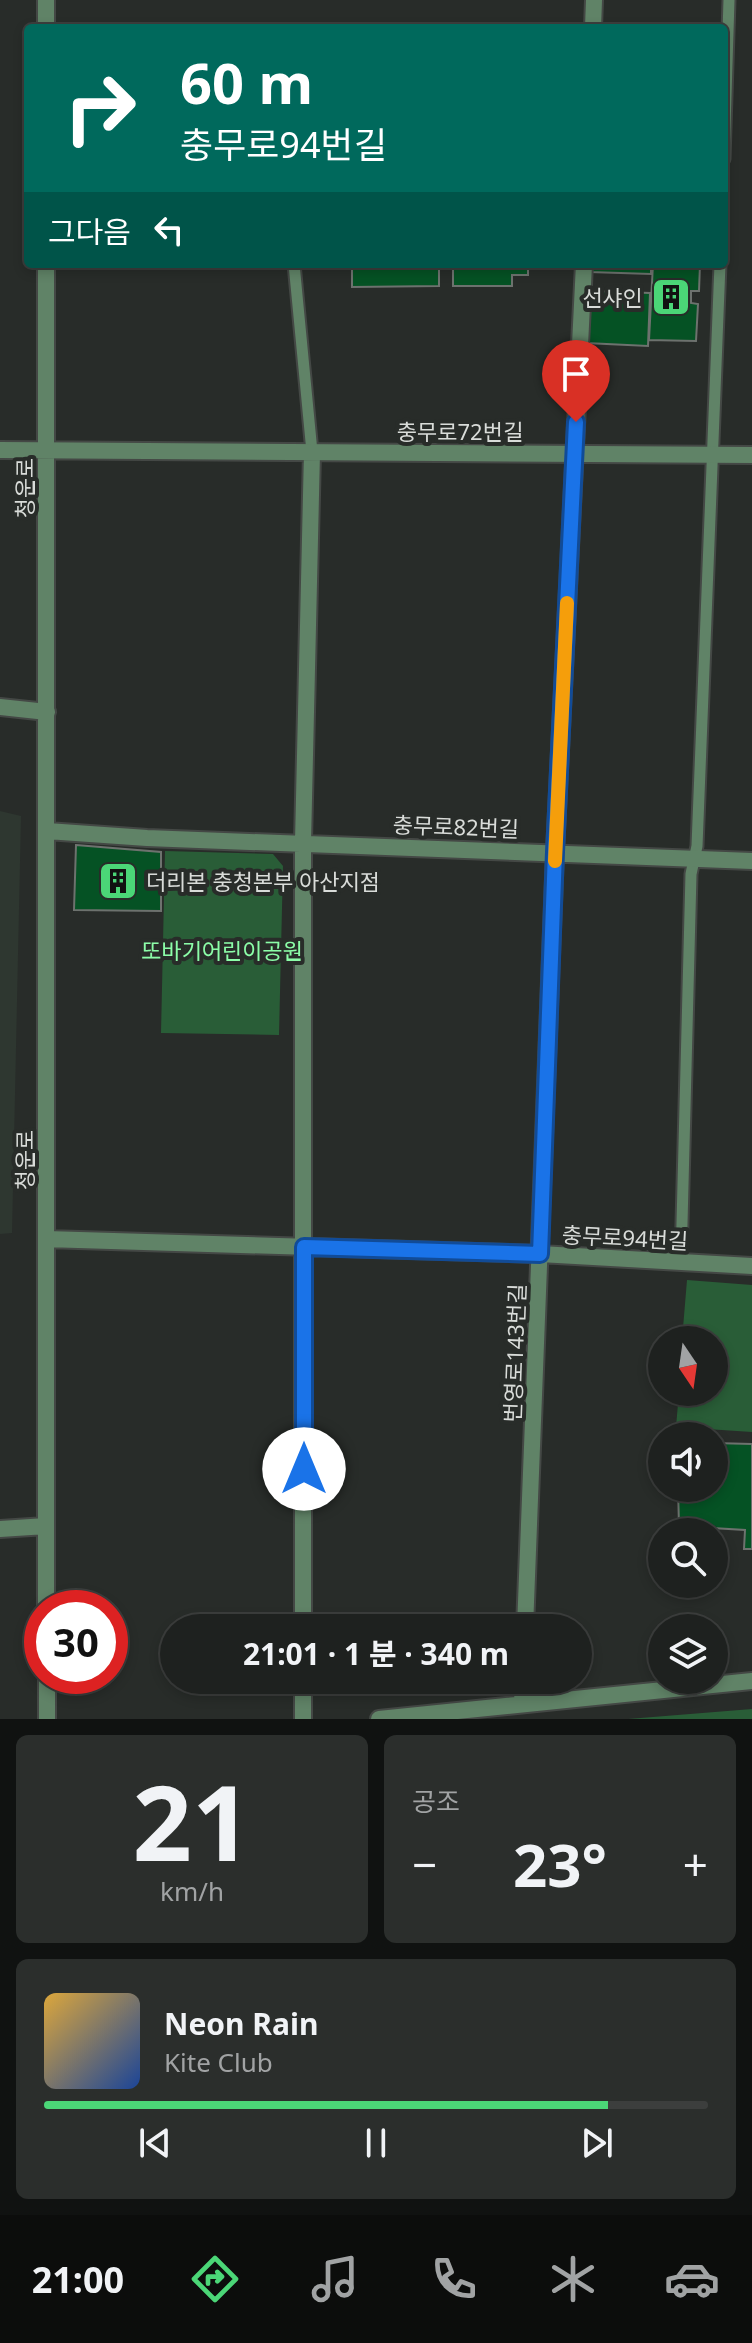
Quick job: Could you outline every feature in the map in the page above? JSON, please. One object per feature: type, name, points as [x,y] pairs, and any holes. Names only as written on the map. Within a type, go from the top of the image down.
[{"type":"street","points":[[46,0],[46,24]]},
{"type":"street","points":[[593,24],[594,0]]},
{"type":"street","name":"청운로","points":[[46,268],[46,1590]]},
{"type":"street","name":"번영로143번길","points":[[526,1614],[555,852],[584,268]]},
{"type":"street","name":"충무로72번길","points":[[0,450],[752,455]]},
{"type":"street","points":[[303,1614],[303,842],[312,452]]},
{"type":"street","points":[[0,707],[47,712]]},
{"type":"street","name":"충무로82번길","points":[[47,831],[147,838],[752,861]]},
{"type":"street","name":"충무로94번길","points":[[46,1239],[540,1254],[752,1266]]},
{"type":"street","points":[[0,1529],[46,1526]]},
{"type":"street","points":[[379,1719],[752,1681]]},
{"type":"street","points":[[47,1694],[47,1719]]},
{"type":"street","points":[[303,1694],[303,1719]]},
{"type":"street","points":[[522,1694],[522,1703]]},
{"type":"lane","points":[[728,32],[729,0]]},
{"type":"lane","points":[[294,268],[312,452]]},
{"type":"lane","points":[[681,1262],[691,874],[697,846],[720,268]]},
{"type":"shaded area","points":[[0,811],[21,816],[12,1233],[0,1234]]},
{"type":"green space","name":"또바기어린이공원","points":[[165,851],[273,854],[283,866],[279,1035],[161,1033]]},
{"type":"green space","points":[[687,1280],[752,1285],[752,1432],[728,1430],[728,1422],[676,1422],[678,1406],[728,1406],[728,1326],[683,1326]]},
{"type":"green space","points":[[752,1709],[752,1719],[628,1719]]},
{"type":"building","points":[[352,268],[439,268],[439,286],[352,287]]},
{"type":"building","points":[[453,268],[528,268],[528,275],[512,275],[512,286],[453,286]]},
{"type":"building","points":[[590,268],[651,268],[651,274],[590,272]]},
{"type":"building","name":"선샤인","points":[[653,268],[700,268],[699,291],[691,291],[691,303],[698,304],[696,341],[649,340]]},
{"type":"building","points":[[589,291],[650,293],[648,346],[586,343]]},
{"type":"building","name":"더리본 충청본부 아산지점","points":[[76,845],[161,852],[161,911],[74,910]]},
{"type":"building","points":[[728,1443],[752,1444],[752,1549],[744,1549],[745,1530],[728,1529],[728,1518],[679,1518],[678,1502],[728,1502]]},
{"type":"slow traffic","points":[[555,861],[567,603]]},
{"type":"place","name":"선샤인","points":[[671,297]]},
{"type":"place","name":"더리본 충청본부 아산지점","points":[[118,881]]},
{"type":"route","points":[[304,1469],[304,1247],[540,1254],[576,422]]}]
